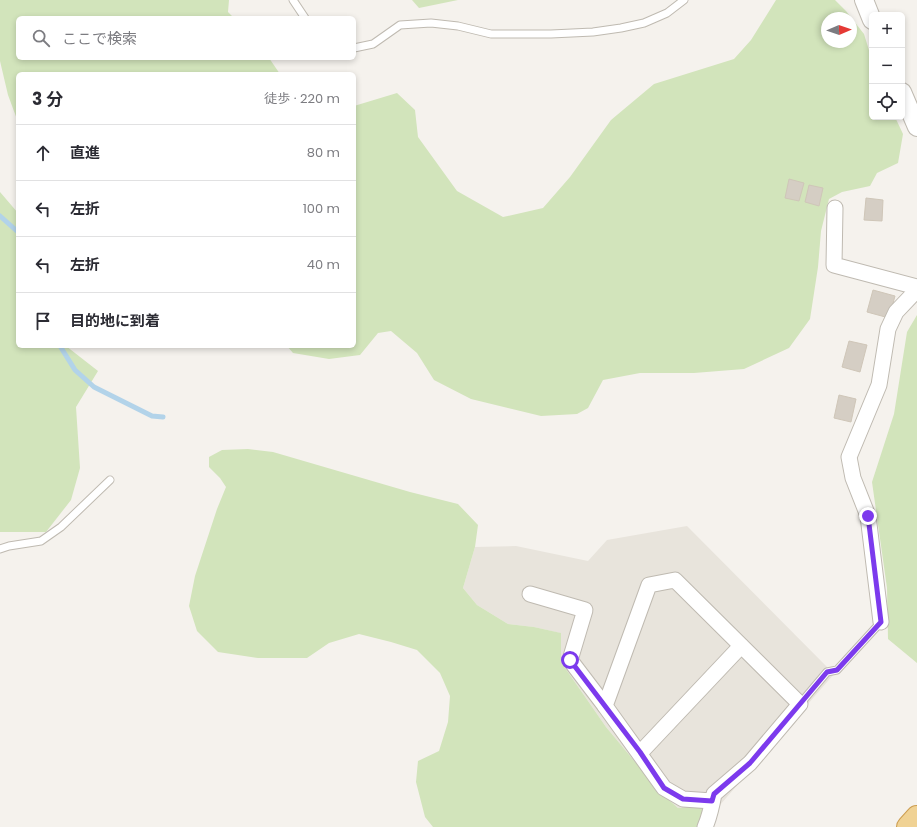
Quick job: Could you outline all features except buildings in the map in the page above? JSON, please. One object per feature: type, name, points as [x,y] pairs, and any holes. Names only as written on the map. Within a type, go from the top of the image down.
[{"type":"highway","points":[[908,827],[917,817]]},
{"type":"street","points":[[864,0],[869,12]]},
{"type":"street","points":[[905,99],[917,127]]},
{"type":"street","points":[[835,208],[834,265],[917,287]]},
{"type":"street","points":[[881,622],[868,516],[853,478],[849,457],[879,385],[888,329],[896,312],[917,290]]},
{"type":"street","points":[[605,706],[649,585],[675,580],[800,704],[750,763],[714,794],[710,816],[705,827]]},
{"type":"street","points":[[530,594],[585,610],[570,660],[640,752],[664,788],[683,799],[712,801]]},
{"type":"street","points":[[640,752],[741,646]]},
{"type":"lane","points":[[293,0],[304,16]]},
{"type":"lane","points":[[356,48],[373,44],[400,24],[431,23],[458,26],[492,34],[579,33],[621,28],[644,22],[667,13],[684,0]]},
{"type":"lane","points":[[0,549],[9,546],[41,541],[61,527],[110,480]]},
{"type":"lane","points":[[800,704],[827,672],[837,670],[881,622]]},
{"type":"shaded area","points":[[687,526],[834,674],[720,805],[678,808],[661,793],[606,727],[561,662],[560,633],[534,627],[508,624],[477,605],[463,588],[475,547],[516,546],[588,561],[607,540]]},
{"type":"green space","points":[[0,0],[229,0],[228,12],[232,16],[16,16],[16,60],[270,60],[279,72],[16,72],[16,117],[8,95],[0,61]]},
{"type":"green space","points":[[412,0],[458,0],[419,8]]},
{"type":"green space","points":[[776,0],[835,0],[846,11],[847,12],[821,12],[821,48],[857,48],[857,25],[864,34],[869,50],[869,120],[896,120],[903,134],[898,163],[877,173],[870,186],[842,192],[829,199],[821,231],[818,267],[810,319],[789,348],[744,369],[694,373],[640,373],[603,380],[588,408],[577,414],[541,416],[471,399],[434,380],[417,353],[391,331],[378,333],[360,355],[329,359],[293,353],[289,348],[356,348],[356,105],[397,93],[415,110],[418,137],[457,191],[503,217],[543,208],[570,177],[611,120],[654,84],[734,59],[751,40]]},
{"type":"green space","points":[[0,192],[16,211],[16,348],[69,348],[98,371],[76,407],[80,468],[71,500],[46,532],[0,532]]},
{"type":"green space","points":[[917,315],[917,663],[888,639],[887,588],[872,482],[894,414],[907,332]]},
{"type":"green space","points":[[248,449],[273,452],[410,492],[458,504],[478,525],[475,547],[463,588],[477,605],[508,624],[534,627],[561,633],[561,662],[606,727],[661,793],[678,808],[720,805],[712,827],[433,827],[425,817],[416,782],[418,761],[439,751],[448,722],[450,696],[440,673],[417,650],[359,634],[329,643],[307,658],[258,658],[218,652],[197,631],[189,606],[195,576],[217,509],[226,487],[220,478],[209,467],[209,457],[222,450]]},
{"type":"waterway","points":[[0,216],[16,230]]},
{"type":"waterway","points":[[61,348],[75,370],[94,387],[152,416],[163,417]]},
{"type":"route","points":[[570,660],[640,752],[664,788],[683,799],[712,801],[714,794],[750,763],[827,672],[837,670],[881,622],[868,516]]}]
